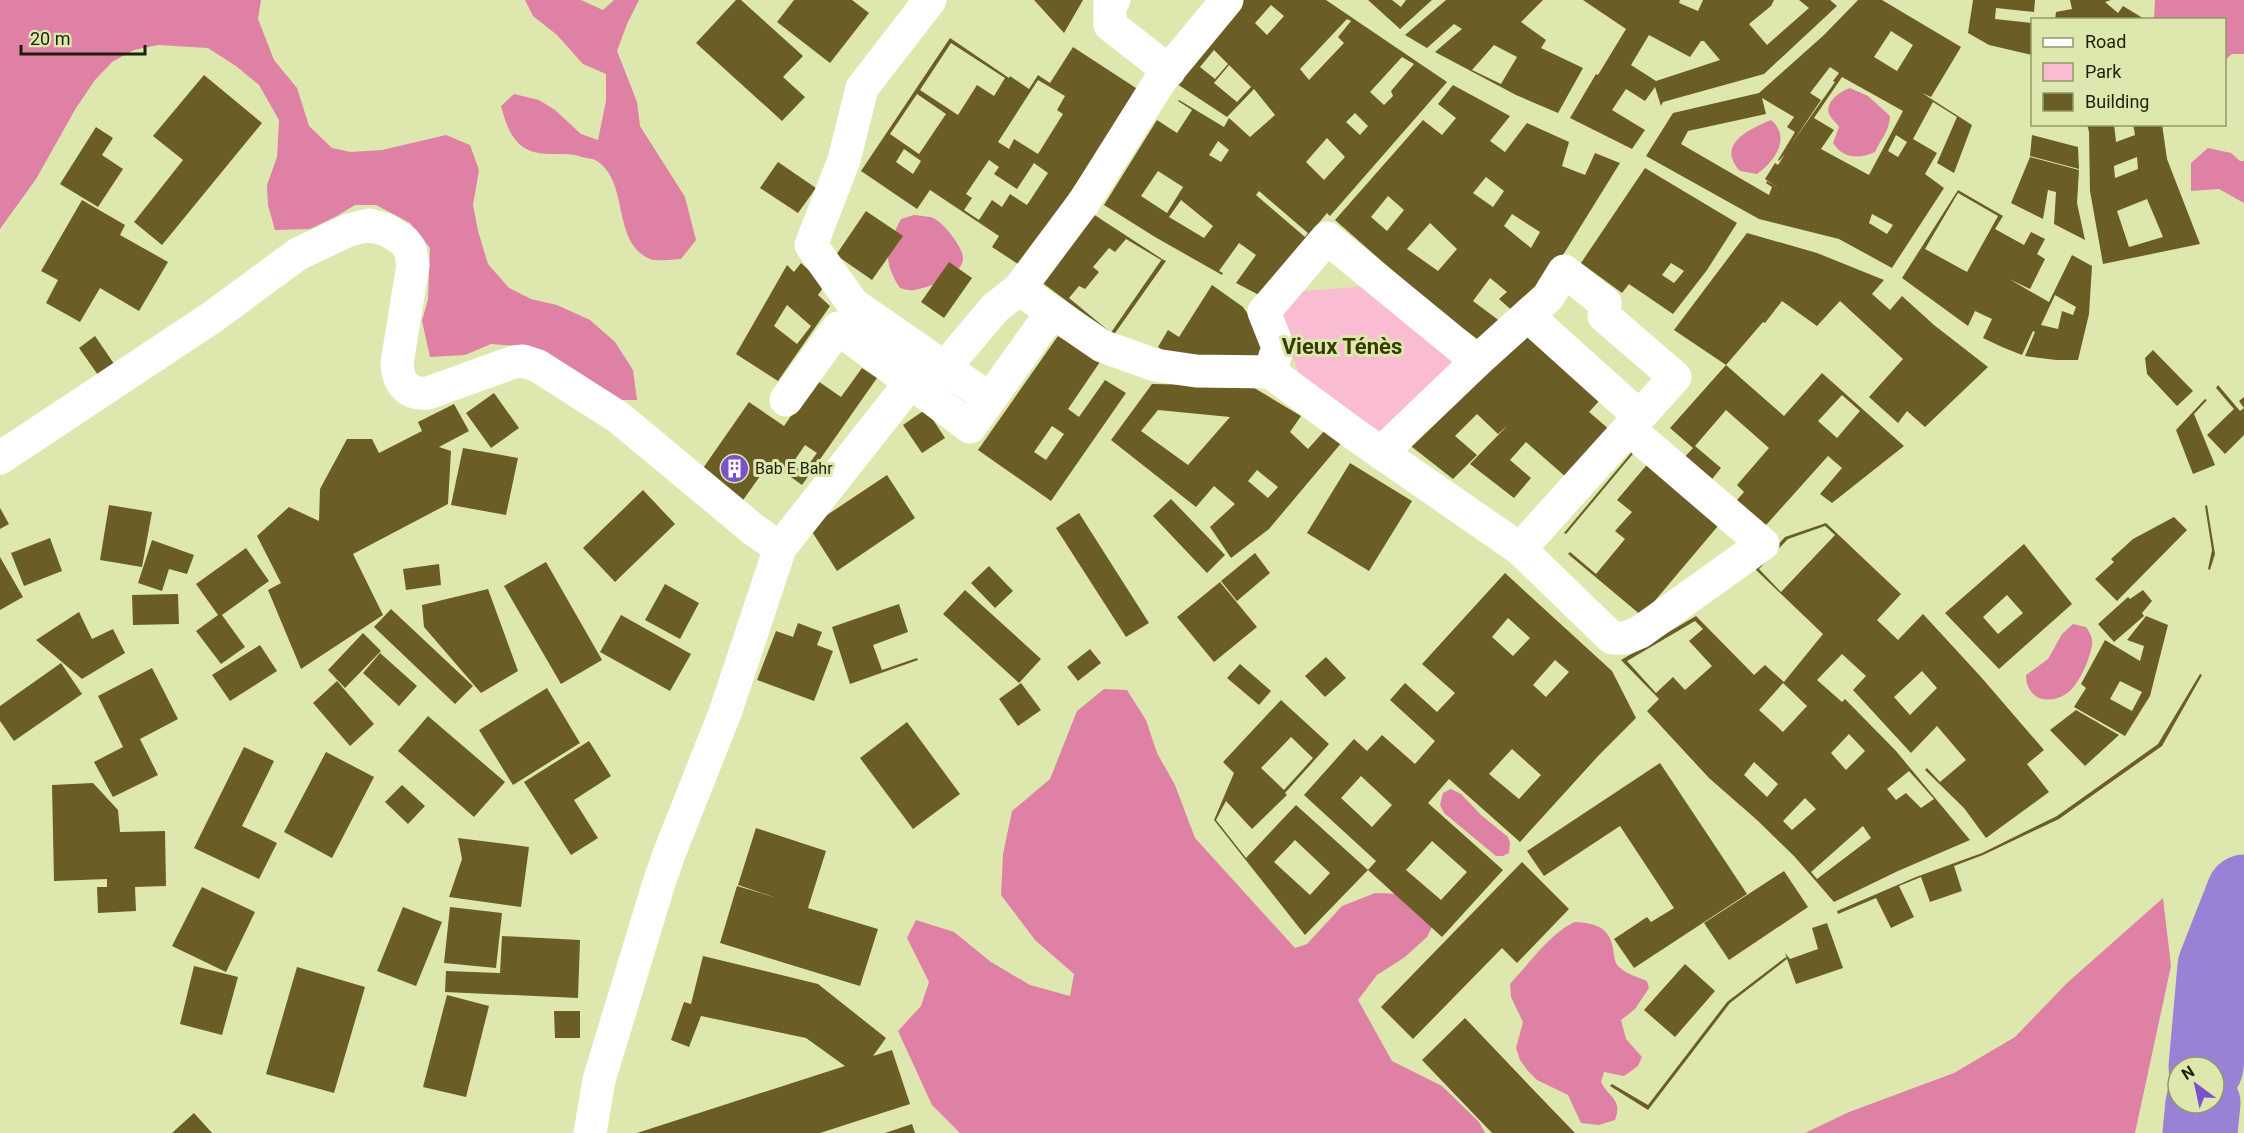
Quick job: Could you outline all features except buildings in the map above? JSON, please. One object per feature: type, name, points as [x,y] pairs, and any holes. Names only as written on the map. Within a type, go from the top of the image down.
[{"type":"street","points":[[930,0],[862,88],[844,160],[811,245],[845,316],[911,381],[970,426],[1052,312]]},
{"type":"street","points":[[1114,0],[1110,3],[1110,25],[1169,71]]},
{"type":"street","points":[[590,1133],[598,1080],[658,886],[725,713],[780,548],[911,381],[946,366],[995,308],[1019,289],[1084,202],[1160,81],[1226,0]]},
{"type":"street","points":[[0,458],[211,318],[298,254],[359,226],[379,226],[404,241],[410,249],[413,265],[397,363],[399,378],[411,392],[429,393],[514,362],[523,361],[538,366],[618,417],[754,530],[780,548]]},
{"type":"street","points":[[1270,372],[1278,346],[1264,312],[1327,238],[1477,361]]},
{"type":"street","points":[[1381,453],[1548,297],[1564,270],[1605,303],[1604,316],[1675,377],[1520,549]]},
{"type":"street","points":[[1019,289],[1102,346],[1155,365],[1196,371],[1270,372],[1381,453],[1520,549],[1612,638],[1626,638],[1640,632],[1763,544],[1634,422],[1528,315]]},
{"type":"street","points":[[845,316],[946,366],[990,399]]},
{"type":"street","points":[[786,400],[845,316]]},
{"type":"green space","points":[[1369,286],[1460,361],[1382,437],[1302,381],[1280,323],[1285,304],[1304,291]]},
{"type":"shaded area","points":[[0,0],[261,0],[258,19],[274,60],[297,88],[309,126],[332,148],[350,152],[382,150],[446,135],[470,145],[479,170],[473,205],[488,264],[509,288],[531,299],[557,305],[590,320],[615,342],[633,370],[637,400],[620,400],[527,347],[491,344],[465,355],[430,357],[422,321],[428,299],[430,248],[410,223],[376,205],[355,205],[310,229],[275,230],[268,205],[267,185],[277,157],[279,120],[259,85],[236,66],[208,48],[158,45],[134,50],[112,62],[95,80],[76,108],[36,179],[0,229]]},
{"type":"shaded area","points":[[525,0],[581,0],[603,10],[614,0],[639,0],[617,51],[637,102],[640,126],[685,197],[696,240],[681,259],[653,260],[638,251],[630,240],[625,226],[614,183],[597,161],[574,155],[534,152],[521,145],[512,134],[501,106],[514,94],[539,100],[555,110],[581,134],[598,140],[606,101],[606,74],[583,64],[557,35],[533,16]]},
{"type":"shaded area","points":[[2155,0],[2244,0],[2244,54],[2232,54],[2226,59],[2226,18],[2154,18]]},
{"type":"shaded area","points":[[1850,88],[1868,96],[1890,116],[1887,130],[1875,152],[1864,156],[1847,155],[1833,143],[1839,127],[1829,114],[1829,105],[1838,94]]},
{"type":"shaded area","points":[[1771,120],[1780,134],[1780,142],[1774,156],[1757,174],[1740,171],[1733,161],[1731,153],[1733,145],[1745,133]]},
{"type":"shaded area","points":[[2208,148],[2231,153],[2240,161],[2244,161],[2244,203],[2219,189],[2191,191],[2191,163]]},
{"type":"shaded area","points":[[914,215],[937,220],[957,242],[963,259],[957,271],[951,276],[927,287],[910,290],[900,288],[890,269],[888,254],[889,246],[901,219]]},
{"type":"shaded area","points":[[2073,624],[2086,627],[2092,638],[2091,651],[2083,672],[2066,694],[2059,698],[2039,698],[2030,689],[2026,675],[2048,659],[2062,634]]},
{"type":"shaded area","points":[[1104,689],[1127,690],[1146,720],[1157,753],[1175,785],[1195,838],[1295,948],[1307,944],[1342,906],[1375,893],[1404,894],[1438,915],[1427,937],[1405,957],[1377,975],[1358,1000],[1392,1061],[1442,1086],[1479,1122],[1485,1133],[960,1133],[932,1105],[898,1031],[921,1006],[929,982],[907,938],[916,920],[954,932],[991,962],[1030,985],[1070,996],[1074,974],[1035,940],[1001,895],[1003,854],[1012,811],[1050,779],[1077,711]]},
{"type":"shaded area","points":[[1451,789],[1461,794],[1481,815],[1508,837],[1509,853],[1496,856],[1444,813],[1440,805],[1443,793]]},
{"type":"shaded area","points":[[2163,898],[2171,966],[2135,1133],[1805,1133],[1849,1112],[1954,1073],[2015,1037],[2067,983]]},
{"type":"shaded area","points":[[1575,922],[1600,927],[1611,941],[1618,966],[1647,981],[1649,988],[1635,1009],[1621,1020],[1626,1039],[1642,1057],[1638,1066],[1624,1076],[1604,1072],[1601,1082],[1614,1099],[1617,1113],[1615,1120],[1599,1125],[1581,1123],[1568,1095],[1537,1080],[1520,1060],[1516,1048],[1523,1022],[1511,997],[1510,984],[1557,933]]},
{"type":"waterway","points":[[2207,1055],[2215,966],[2244,892]]},
{"type":"waterway","points":[[2200,1133],[2202,1115]]},
{"type":"place","name":"Bab E Bahr","points":[[734,468]]},
{"type":"district","name":"Vieux Ténès","points":[[1342,346]]}]
